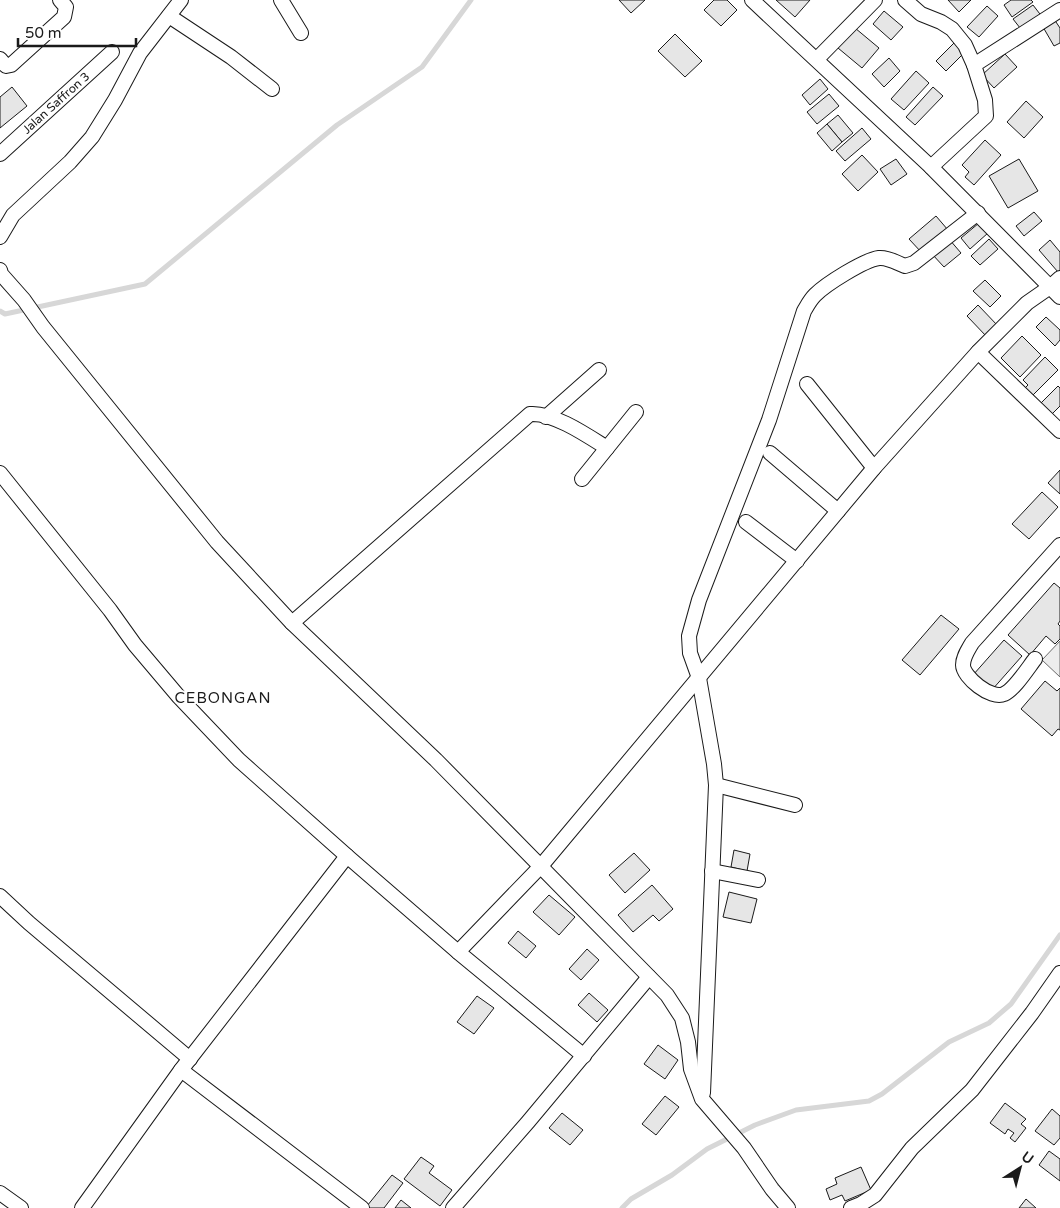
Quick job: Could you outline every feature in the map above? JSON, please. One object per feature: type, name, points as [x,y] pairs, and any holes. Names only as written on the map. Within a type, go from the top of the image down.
[{"type":"street","points":[[2,62],[10,66],[64,17],[66,8],[60,0]]},
{"type":"street","points":[[2,229],[13,215],[70,162],[92,137],[115,100],[140,53],[181,0]]},
{"type":"street","points":[[281,0],[302,33]]},
{"type":"street","points":[[817,59],[875,0]]},
{"type":"street","points":[[905,0],[921,14],[941,22],[952,29],[965,45],[974,65],[985,100],[986,116],[931,168]]},
{"type":"street","points":[[458,952],[541,866],[874,468],[978,352],[1027,303],[1057,287],[755,1]]},
{"type":"street","points":[[974,65],[1060,10]]},
{"type":"street","points":[[170,16],[272,89]]},
{"type":"street","name":"Jalan Saffron 3","points":[[0,154],[112,52]]},
{"type":"street","points":[[702,1099],[716,785],[715,770],[698,678],[690,653],[689,636],[699,600],[769,420],[804,312],[813,296],[862,264],[877,258],[885,258],[905,266],[914,263],[978,213]]},
{"type":"street","points":[[0,270],[1,274],[24,300],[43,327],[217,542],[292,624],[436,760],[667,996],[682,1018],[688,1042],[691,1069],[702,1099],[744,1148],[772,1189],[788,1208]]},
{"type":"street","points":[[978,352],[1060,431]]},
{"type":"street","points":[[546,417],[599,370]]},
{"type":"street","points":[[807,384],[874,468]]},
{"type":"street","points":[[582,479],[636,412]]},
{"type":"street","points":[[292,624],[530,414],[538,413],[572,427],[607,448]]},
{"type":"street","points":[[770,453],[838,511]]},
{"type":"street","points":[[0,473],[178,697],[239,760],[458,952],[584,1056]]},
{"type":"street","points":[[746,522],[797,561]]},
{"type":"street","points":[[1035,659],[1013,687],[1005,694],[1000,695],[995,695],[978,686],[964,669],[963,664],[972,643],[1060,545]]},
{"type":"street","points":[[716,785],[795,805]]},
{"type":"street","points":[[82,1208],[186,1064],[347,856]]},
{"type":"street","points":[[712,871],[758,880]]},
{"type":"street","points":[[0,896],[186,1064],[362,1208]]},
{"type":"street","points":[[851,1208],[875,1195],[912,1148],[972,1090],[1032,1013],[1060,973]]},
{"type":"street","points":[[453,1208],[584,1056],[649,977]]},
{"type":"street","points":[[0,1193],[21,1208]]},
{"type":"shaded area","points":[[1060,641],[1060,677],[1042,660]]},
{"type":"building","points":[[619,0],[645,0],[631,13]]},
{"type":"building","points":[[714,0],[727,0],[737,10],[721,26],[704,10]]},
{"type":"building","points":[[776,0],[810,0],[795,17]]},
{"type":"building","points":[[948,0],[971,0],[959,12]]},
{"type":"building","points":[[1011,0],[1031,0],[1033,2],[1012,17],[1004,5]]},
{"type":"building","points":[[1033,5],[1043,18],[1024,33],[1013,19]]},
{"type":"building","points":[[987,6],[998,16],[979,37],[967,27]]},
{"type":"building","points":[[884,11],[903,27],[891,40],[873,24]]},
{"type":"building","points":[[1054,19],[1060,28],[1060,43],[1054,46],[1043,27]]},
{"type":"building","points":[[855,28],[879,48],[862,68],[838,48]]},
{"type":"building","points":[[675,34],[702,61],[685,77],[658,51]]},
{"type":"building","points":[[955,42],[965,52],[946,71],[936,61]]},
{"type":"building","points":[[1005,54],[1017,67],[994,88],[982,75]]},
{"type":"building","points":[[889,58],[900,71],[884,87],[872,74]]},
{"type":"building","points":[[916,71],[929,83],[904,110],[891,99]]},
{"type":"building","points":[[820,79],[828,89],[810,105],[802,95]]},
{"type":"building","points":[[12,87],[27,106],[0,128],[0,97]]},
{"type":"building","points":[[933,87],[943,96],[915,125],[906,117]]},
{"type":"building","points":[[829,94],[839,106],[817,124],[807,112]]},
{"type":"building","points":[[1026,101],[1043,117],[1024,138],[1007,122]]},
{"type":"building","points":[[838,115],[853,133],[842,142],[827,124]]},
{"type":"building","points":[[827,124],[842,142],[832,151],[817,133]]},
{"type":"building","points":[[862,128],[871,139],[845,161],[836,151]]},
{"type":"building","points":[[985,140],[1001,155],[974,185],[965,177],[969,172],[962,165]]},
{"type":"building","points":[[862,155],[878,172],[858,191],[842,174]]},
{"type":"building","points":[[896,159],[907,174],[891,185],[880,169]]},
{"type":"building","points":[[1019,159],[1038,191],[1008,208],[989,176]]},
{"type":"building","points":[[1034,212],[1042,221],[1024,236],[1016,226]]},
{"type":"building","points":[[936,216],[948,230],[922,253],[909,239]]},
{"type":"building","points":[[979,223],[988,233],[970,249],[961,238]]},
{"type":"building","points":[[949,239],[961,253],[944,267],[932,254]]},
{"type":"building","points":[[989,239],[998,249],[980,265],[971,256]]},
{"type":"building","points":[[1050,240],[1060,252],[1060,270],[1058,272],[1039,250]]},
{"type":"building","points":[[985,280],[1001,296],[990,307],[973,291]]},
{"type":"building","points":[[978,305],[998,326],[987,337],[967,316]]},
{"type":"building","points":[[1046,317],[1060,330],[1060,340],[1055,346],[1036,327]]},
{"type":"building","points":[[1022,336],[1041,355],[1020,377],[1001,358]]},
{"type":"building","points":[[1045,357],[1058,370],[1030,398],[1022,391],[1028,385],[1023,380]]},
{"type":"building","points":[[1058,386],[1060,388],[1060,406],[1052,414],[1041,403]]},
{"type":"building","points":[[1060,470],[1060,494],[1048,483]]},
{"type":"building","points":[[1042,492],[1058,507],[1029,539],[1012,524]]},
{"type":"building","points":[[1054,583],[1060,588],[1060,621],[1058,624],[1060,626],[1060,639],[1055,644],[1046,636],[1030,655],[1008,635]]},
{"type":"building","points":[[941,615],[959,629],[920,675],[902,660]]},
{"type":"building","points":[[1004,640],[1022,656],[991,691],[973,675]]},
{"type":"building","points":[[1045,681],[1057,691],[1060,688],[1060,730],[1058,729],[1052,736],[1021,709]]},
{"type":"building","points":[[734,850],[750,854],[747,871],[731,867]]},
{"type":"building","points":[[634,853],[650,870],[625,893],[609,875]]},
{"type":"building","points":[[652,885],[673,909],[659,921],[653,915],[633,932],[618,915]]},
{"type":"building","points":[[729,892],[757,899],[751,923],[723,917]]},
{"type":"building","points":[[549,895],[575,917],[559,935],[533,912]]},
{"type":"building","points":[[518,931],[536,946],[526,958],[508,943]]},
{"type":"building","points":[[587,949],[599,960],[581,980],[569,969]]},
{"type":"building","points":[[589,993],[608,1010],[597,1022],[578,1005]]},
{"type":"building","points":[[477,996],[494,1008],[474,1034],[457,1022]]},
{"type":"building","points":[[658,1045],[678,1060],[665,1079],[644,1064]]},
{"type":"building","points":[[665,1096],[679,1107],[656,1135],[642,1124]]},
{"type":"building","points":[[1005,1103],[1026,1119],[1021,1124],[1026,1128],[1015,1142],[1010,1138],[1014,1133],[1008,1129],[1005,1134],[990,1123]]},
{"type":"building","points":[[1052,1109],[1060,1116],[1060,1138],[1054,1145],[1035,1131]]},
{"type":"building","points":[[562,1113],[583,1130],[570,1145],[549,1128]]},
{"type":"building","points":[[1049,1151],[1060,1159],[1060,1181],[1039,1165]]},
{"type":"building","points":[[421,1157],[434,1166],[429,1173],[452,1190],[440,1206],[404,1179]]},
{"type":"building","points":[[861,1167],[871,1190],[845,1201],[842,1195],[830,1200],[826,1189],[837,1184],[835,1178]]},
{"type":"building","points":[[392,1175],[403,1183],[384,1208],[369,1208],[367,1206]]},
{"type":"building","points":[[1026,1199],[1036,1208],[1019,1208]]},
{"type":"building","points":[[401,1200],[411,1208],[395,1208]]},
{"type":"waterway","points":[[0,311],[5,314],[145,284],[337,125],[422,67],[471,0]]},
{"type":"waterway","points":[[622,1208],[631,1199],[672,1175],[707,1149],[755,1125],[796,1110],[869,1101],[882,1094],[949,1042],[989,1023],[1011,1004],[1060,935]]},
{"type":"district","name":"CEBONGAN","points":[[223,698]]}]
